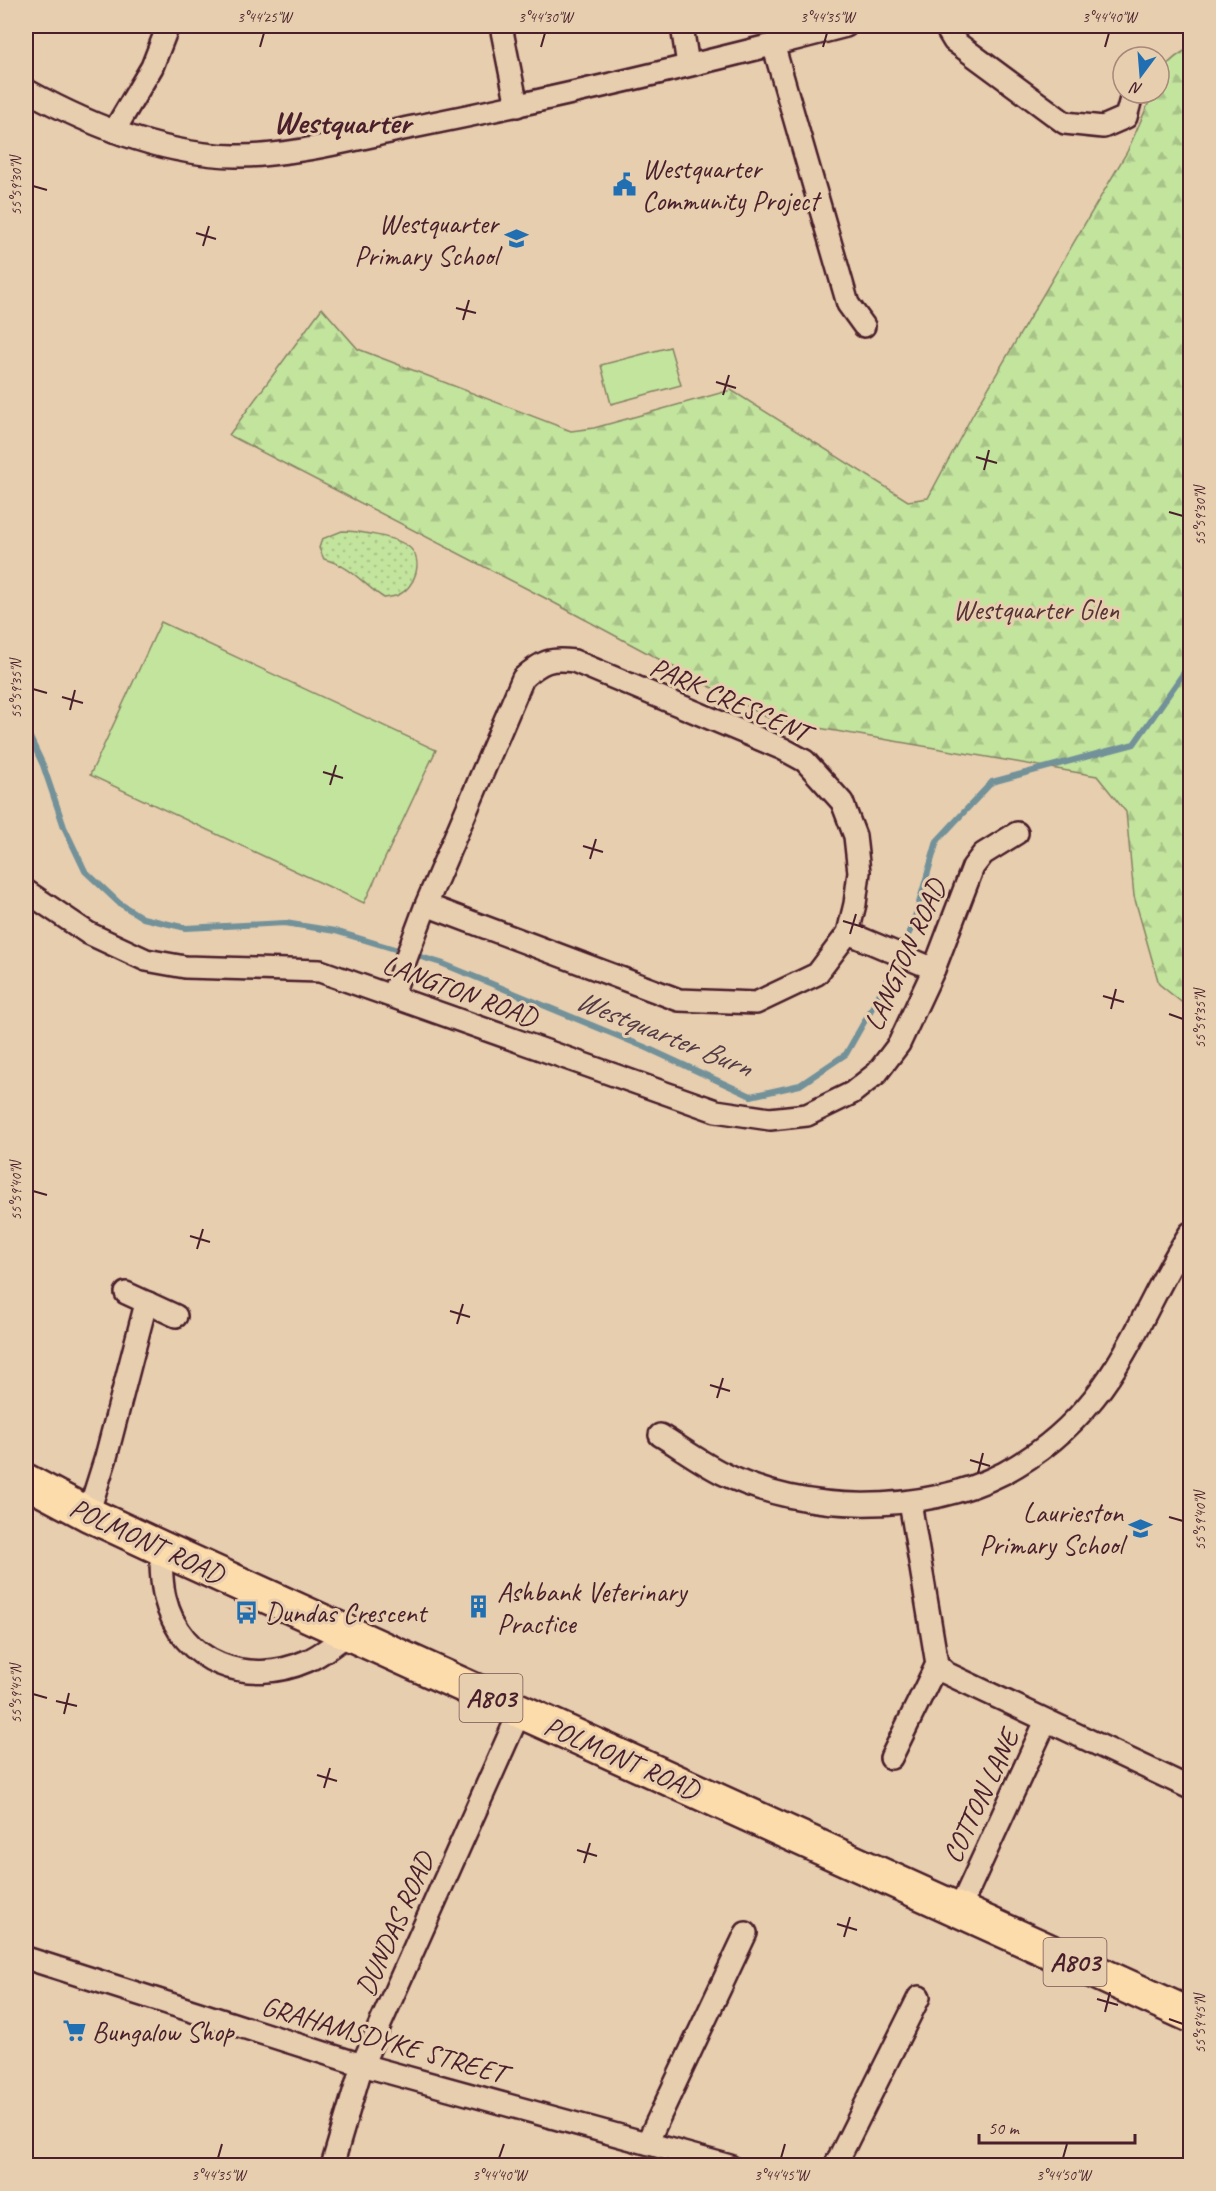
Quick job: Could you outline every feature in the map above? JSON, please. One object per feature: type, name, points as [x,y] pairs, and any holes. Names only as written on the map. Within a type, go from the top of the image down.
[{"type":"main road","name":"POLMONT ROAD","points":[[26,1481],[87,1514],[520,1711],[963,1902]]},
{"type":"main road","name":"A803","points":[[963,1902],[1191,2015]]},
{"type":"street","points":[[114,131],[152,68],[168,26]]},
{"type":"street","points":[[501,26],[517,106]]},
{"type":"street","points":[[682,26],[688,65]]},
{"type":"street","points":[[26,90],[59,108],[114,131],[154,144],[205,154],[236,156],[263,154],[326,144],[517,106],[840,26]]},
{"type":"street","points":[[945,26],[954,41],[1065,123],[1103,127],[1126,117],[1129,105]]},
{"type":"street","points":[[773,44],[848,304],[864,326]]},
{"type":"street","name":"PARK CRESCENT","points":[[392,996],[426,905],[523,678],[538,664],[556,659],[574,662],[805,760],[842,802],[855,836],[859,872],[848,933],[817,975],[756,1003],[679,1000],[426,905]]},
{"type":"street","name":"LANGTON ROAD","points":[[26,891],[88,933],[146,960],[185,967],[320,971],[716,1111],[770,1119],[807,1115],[852,1093],[877,1073],[899,1044],[934,969],[973,867],[983,854],[1017,833]]},
{"type":"street","points":[[848,933],[934,969]]},
{"type":"street","points":[[660,1435],[722,1473],[768,1490],[817,1501],[861,1504],[910,1502],[963,1489],[1004,1473],[1040,1450],[1069,1426],[1094,1398],[1117,1367],[1176,1254],[1191,1233]]},
{"type":"street","points":[[126,1293],[176,1316]]},
{"type":"street","points":[[87,1514],[106,1457],[144,1311],[148,1304]]},
{"type":"street","points":[[891,1758],[937,1664],[910,1502]]},
{"type":"street","points":[[161,1548],[166,1599],[176,1624],[191,1645],[220,1665],[251,1671],[281,1669],[307,1661],[330,1648],[349,1633]]},
{"type":"street","points":[[937,1664],[946,1673],[1191,1788]]},
{"type":"street","name":"DUNDAS ROAD","points":[[332,2166],[362,2065],[520,1711]]},
{"type":"street","name":"COTTON LANE","points":[[963,1902],[1046,1721]]},
{"type":"street","points":[[647,2143],[746,1933]]},
{"type":"street","name":"GRAHAMSDYKE STREET","points":[[26,1958],[362,2065],[730,2166]]},
{"type":"street","points":[[835,2166],[919,1997]]},
{"type":"green space","name":"Westquarter Glen","points":[[1190,42],[1190,1009],[1159,984],[1134,896],[1126,812],[1097,776],[772,720],[545,598],[229,435],[322,308],[358,349],[571,431],[594,428],[731,390],[908,501],[928,498],[973,414],[1127,152],[1148,105],[1171,105],[1171,61],[1188,49]]},
{"type":"green space","points":[[670,347],[681,385],[611,404],[601,365]]},
{"type":"green space","points":[[342,531],[388,538],[410,548],[414,553],[417,567],[409,587],[398,595],[384,598],[350,571],[324,559],[319,548],[322,539]]},
{"type":"green space","points":[[161,622],[436,750],[364,903],[90,775]]},
{"type":"waterway","name":"Westquarter Burn","points":[[26,729],[43,765],[64,827],[85,871],[119,903],[143,918],[186,928],[285,923],[335,931],[441,963],[647,1048],[751,1096],[800,1085],[846,1054],[876,1001],[912,927],[937,841],[992,782],[1134,744],[1190,664]]},
{"type":"place","name":"Westquarter Community Project","points":[[624,184]]},
{"type":"place","name":"Westquarter Primary School","points":[[516,239]]},
{"type":"place","name":"Laurieston Primary School","points":[[1141,1528]]},
{"type":"place","name":"Ashbank Veterinary Practice","points":[[479,1607]]},
{"type":"place","name":"Dundas Crescent","points":[[247,1612]]},
{"type":"place","name":"Bungalow Shop","points":[[74,2031]]},
{"type":"district","name":"Westquarter","points":[[342,122]]}]
